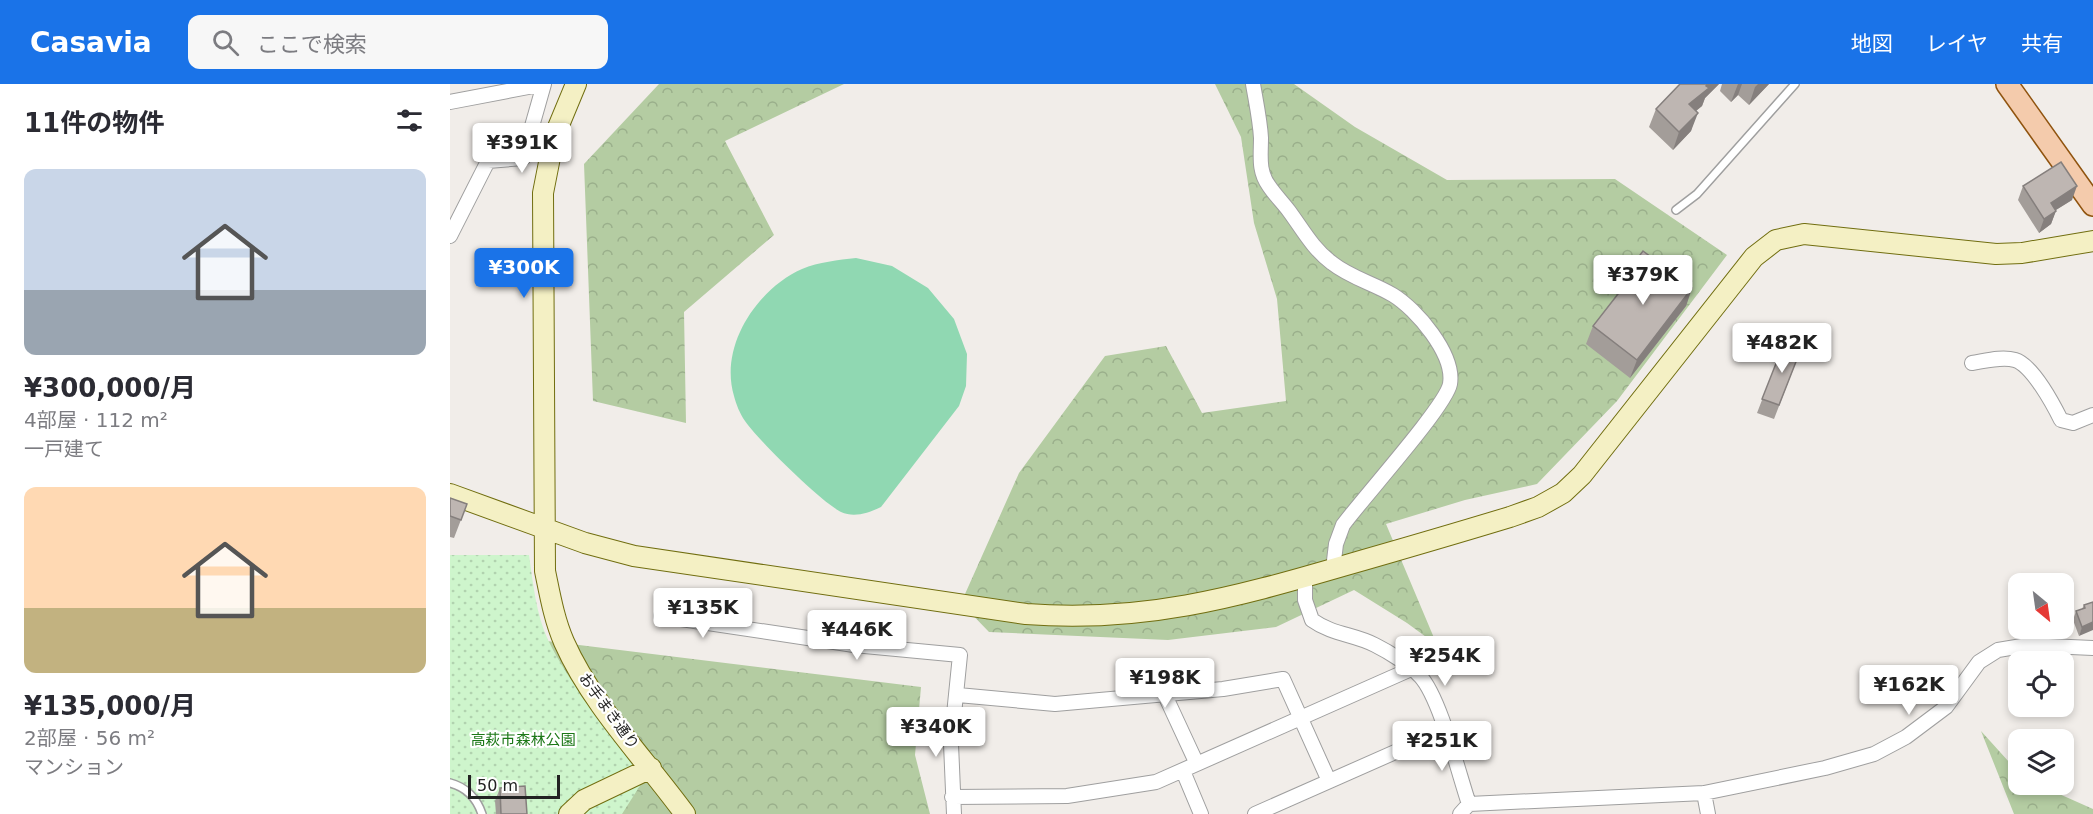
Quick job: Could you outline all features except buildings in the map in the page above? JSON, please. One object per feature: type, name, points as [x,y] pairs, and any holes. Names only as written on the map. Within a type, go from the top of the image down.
[{"type":"main road","points":[[2007,84],[2093,205]]},
{"type":"street","points":[[450,102],[544,84],[523,158],[489,161],[450,236]]},
{"type":"street","name":"お手まき通り","points":[[576,84],[554,137],[543,193],[545,571],[563,641],[591,691],[685,814]]},
{"type":"street","points":[[1253,84],[1261,138],[1260,167],[1269,186],[1311,244],[1331,262],[1351,277],[1394,296],[1420,320],[1440,346],[1450,374],[1450,386],[1433,411],[1343,525],[1336,544],[1334,569]]},
{"type":"street","points":[[450,494],[543,528],[634,556],[1026,614],[1068,617],[1154,612],[1251,593],[1334,569],[1510,517],[1538,507],[1563,493],[1602,452],[1754,257],[1776,240],[1804,234],[1996,254],[2022,253],[2093,241]]},
{"type":"street","points":[[1972,363],[2018,360],[2028,368],[2061,420],[2073,423],[2093,415]]},
{"type":"street","points":[[1305,577],[1305,600],[1312,620],[1338,635],[1376,645],[1420,676],[1429,689],[1445,730],[1464,809],[1704,793],[1825,768],[1874,754],[1926,724],[1946,707],[1979,662],[1998,650],[2028,645],[2093,648]]},
{"type":"street","points":[[661,616],[854,645],[960,655],[958,695],[951,744],[954,814]]},
{"type":"street","points":[[952,797],[1067,796],[1133,787],[1183,771],[1197,762],[1411,669]]},
{"type":"street","points":[[958,695],[1054,704],[1222,689],[1283,679],[1329,781]]},
{"type":"street","points":[[1164,693],[1197,762]]},
{"type":"street","points":[[1255,814],[1445,730]]},
{"type":"street","points":[[569,814],[584,800],[651,768]]},
{"type":"street","points":[[1183,771],[1201,814]]},
{"type":"street","points":[[1704,793],[1708,814]]},
{"type":"lane","points":[[1676,210],[1697,194],[1795,84]]},
{"type":"lane","points":[[450,783],[459,785],[469,794],[482,814]]},
{"type":"green space","points":[[659,84],[844,84],[725,141],[774,235],[684,312],[686,423],[593,401],[584,164]]},
{"type":"green space","points":[[1215,84],[1294,84],[1355,127],[1447,180],[1615,179],[1727,255],[1617,401],[1537,484],[1465,500],[1386,524],[1437,645],[1354,590],[1276,627],[1168,640],[989,632],[961,603],[1019,473],[1105,356],[1166,346],[1202,413],[1286,401],[1277,299],[1254,223],[1241,137]]},
{"type":"green space","points":[[856,258],[892,266],[928,288],[954,319],[967,354],[966,386],[959,406],[881,507],[866,513],[851,515],[841,512],[819,496],[790,470],[752,430],[737,406],[731,377],[732,358],[737,339],[746,321],[770,290],[802,269],[822,263]]},
{"type":"green space","name":"高萩市森林公園","points":[[450,555],[529,555],[538,609],[548,640],[569,677],[643,781],[622,814],[450,814]]},
{"type":"green space","points":[[450,629],[921,687],[915,755],[930,814],[450,814]]},
{"type":"green space","points":[[1981,731],[2008,761],[2008,795],[2062,795],[2093,809],[2093,814],[2014,814]]}]
